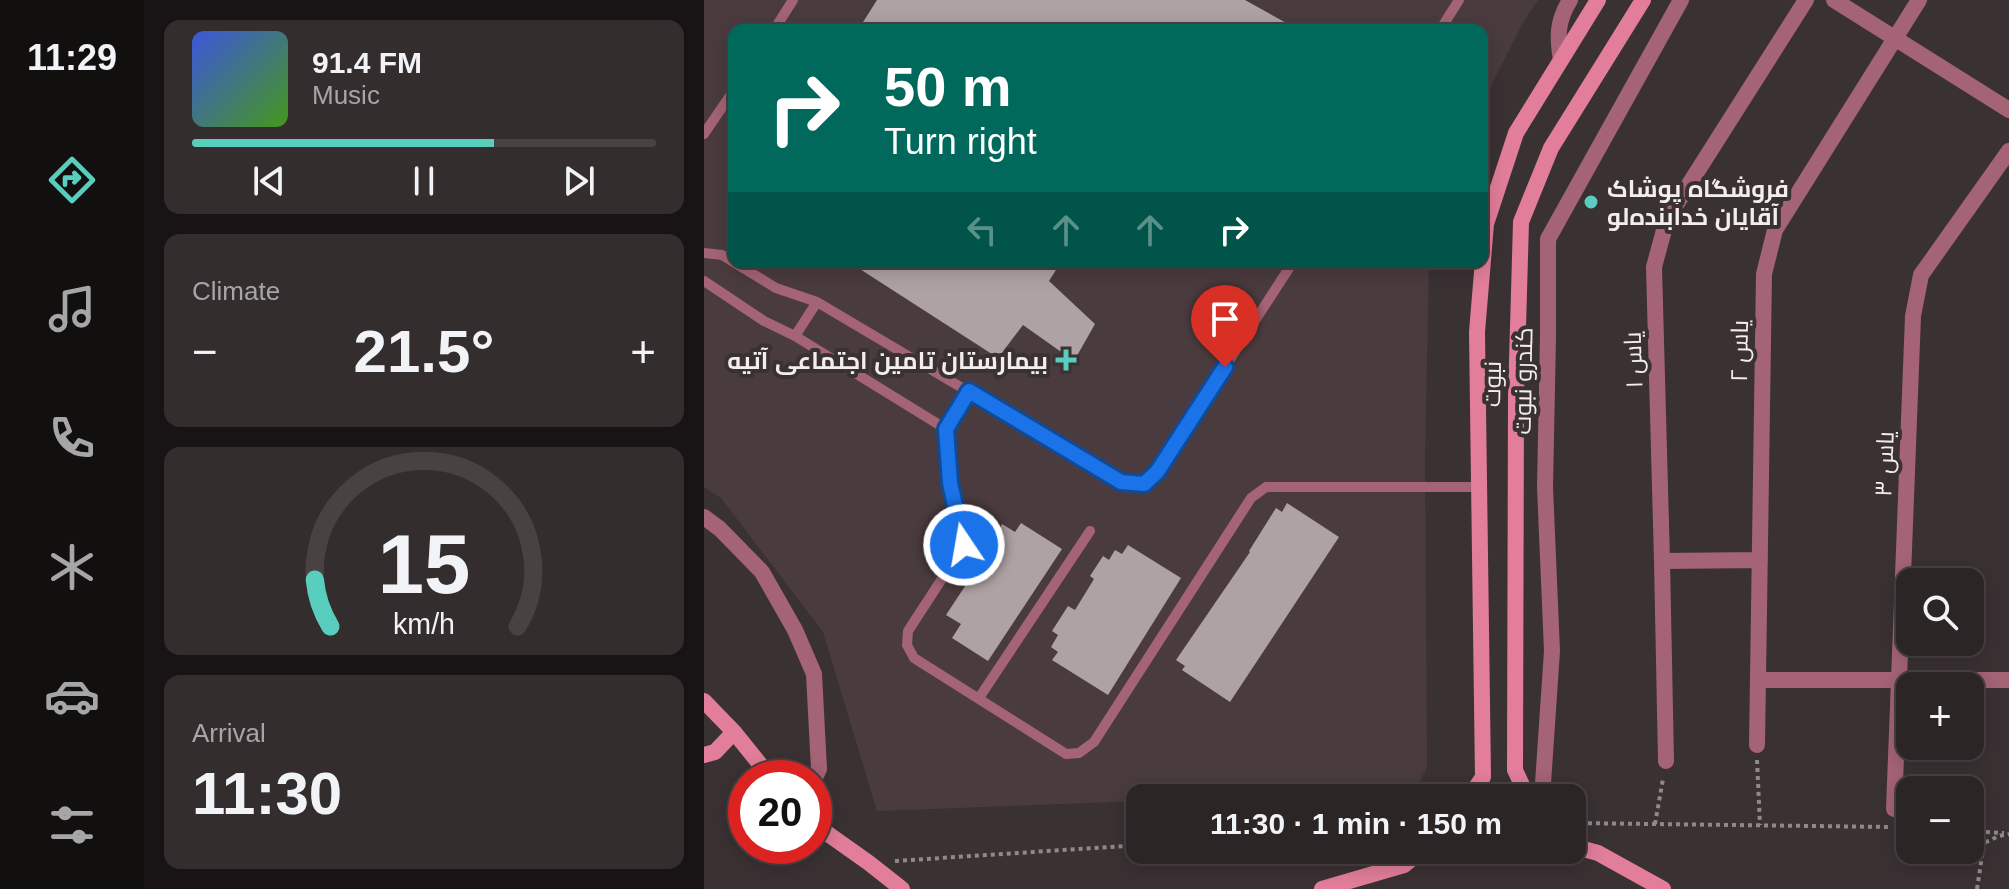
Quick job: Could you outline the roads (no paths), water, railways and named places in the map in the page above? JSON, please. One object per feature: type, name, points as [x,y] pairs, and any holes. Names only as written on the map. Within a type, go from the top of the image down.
[{"type":"main road","name":"نبوت","points":[[1488,218],[1516,133],[1598,0]]},
{"type":"main road","name":"نبوت","points":[[1522,784],[1515,770],[1516,397],[1521,222],[1551,148],[1643,0]]},
{"type":"main road","name":"نبوت","points":[[1478,784],[1483,777],[1477,332],[1482,268]]},
{"type":"main road","points":[[704,701],[757,760]]},
{"type":"main road","points":[[704,755],[715,752],[734,732]]},
{"type":"main road","points":[[832,837],[902,889]]},
{"type":"main road","points":[[1586,850],[1598,853],[1663,889]]},
{"type":"main road","points":[[1322,889],[1405,864]]},
{"type":"street","points":[[1561,60],[1557,38],[1562,13],[1570,0]]},
{"type":"street","name":"کندرو نبوت","points":[[1543,784],[1552,651],[1545,487],[1548,239],[1681,0]]},
{"type":"street","name":"یاس ۱","points":[[1666,761],[1654,267],[1667,219],[1806,0]]},
{"type":"street","points":[[1834,0],[2009,110]]},
{"type":"street","name":"یاس ۲","points":[[1757,745],[1764,274],[1775,230],[1919,0]]},
{"type":"street","name":"یاس ۳","points":[[1898,672],[1913,316],[1921,275],[2009,151]]},
{"type":"street","points":[[704,517],[762,572],[795,630],[814,674],[819,760]]},
{"type":"street","points":[[1662,561],[1760,560]]},
{"type":"street","points":[[1758,680],[1896,680]]},
{"type":"street","points":[[1984,680],[2009,680]]},
{"type":"street","name":"یاس ۳","points":[[1894,809],[1896,744]]},
{"type":"lane","points":[[778,24],[793,0]]},
{"type":"lane","points":[[1444,24],[1459,0]]},
{"type":"lane","points":[[704,134],[728,99]]},
{"type":"lane","points":[[704,253],[728,259]]},
{"type":"lane","points":[[743,268],[776,288],[817,302],[1121,482],[1144,484],[1157,472],[1289,268]]},
{"type":"lane","points":[[704,281],[764,321],[795,336],[946,429]]},
{"type":"lane","points":[[795,336],[817,302]]},
{"type":"lane","points":[[969,391],[946,429],[950,483],[964,545],[908,631],[907,645],[914,658],[1066,754],[1079,753],[1094,742],[1251,498],[1266,487],[1479,487]]},
{"type":"lane","points":[[979,698],[1090,531]]},
{"type":"place","name":"فروشگاه پوشاک آقایان خدابنده‌لو","points":[[1591,202]]},
{"type":"place","name":"بیمارستان تامین اجتماعی آتیه","points":[[1066,360]]}]
